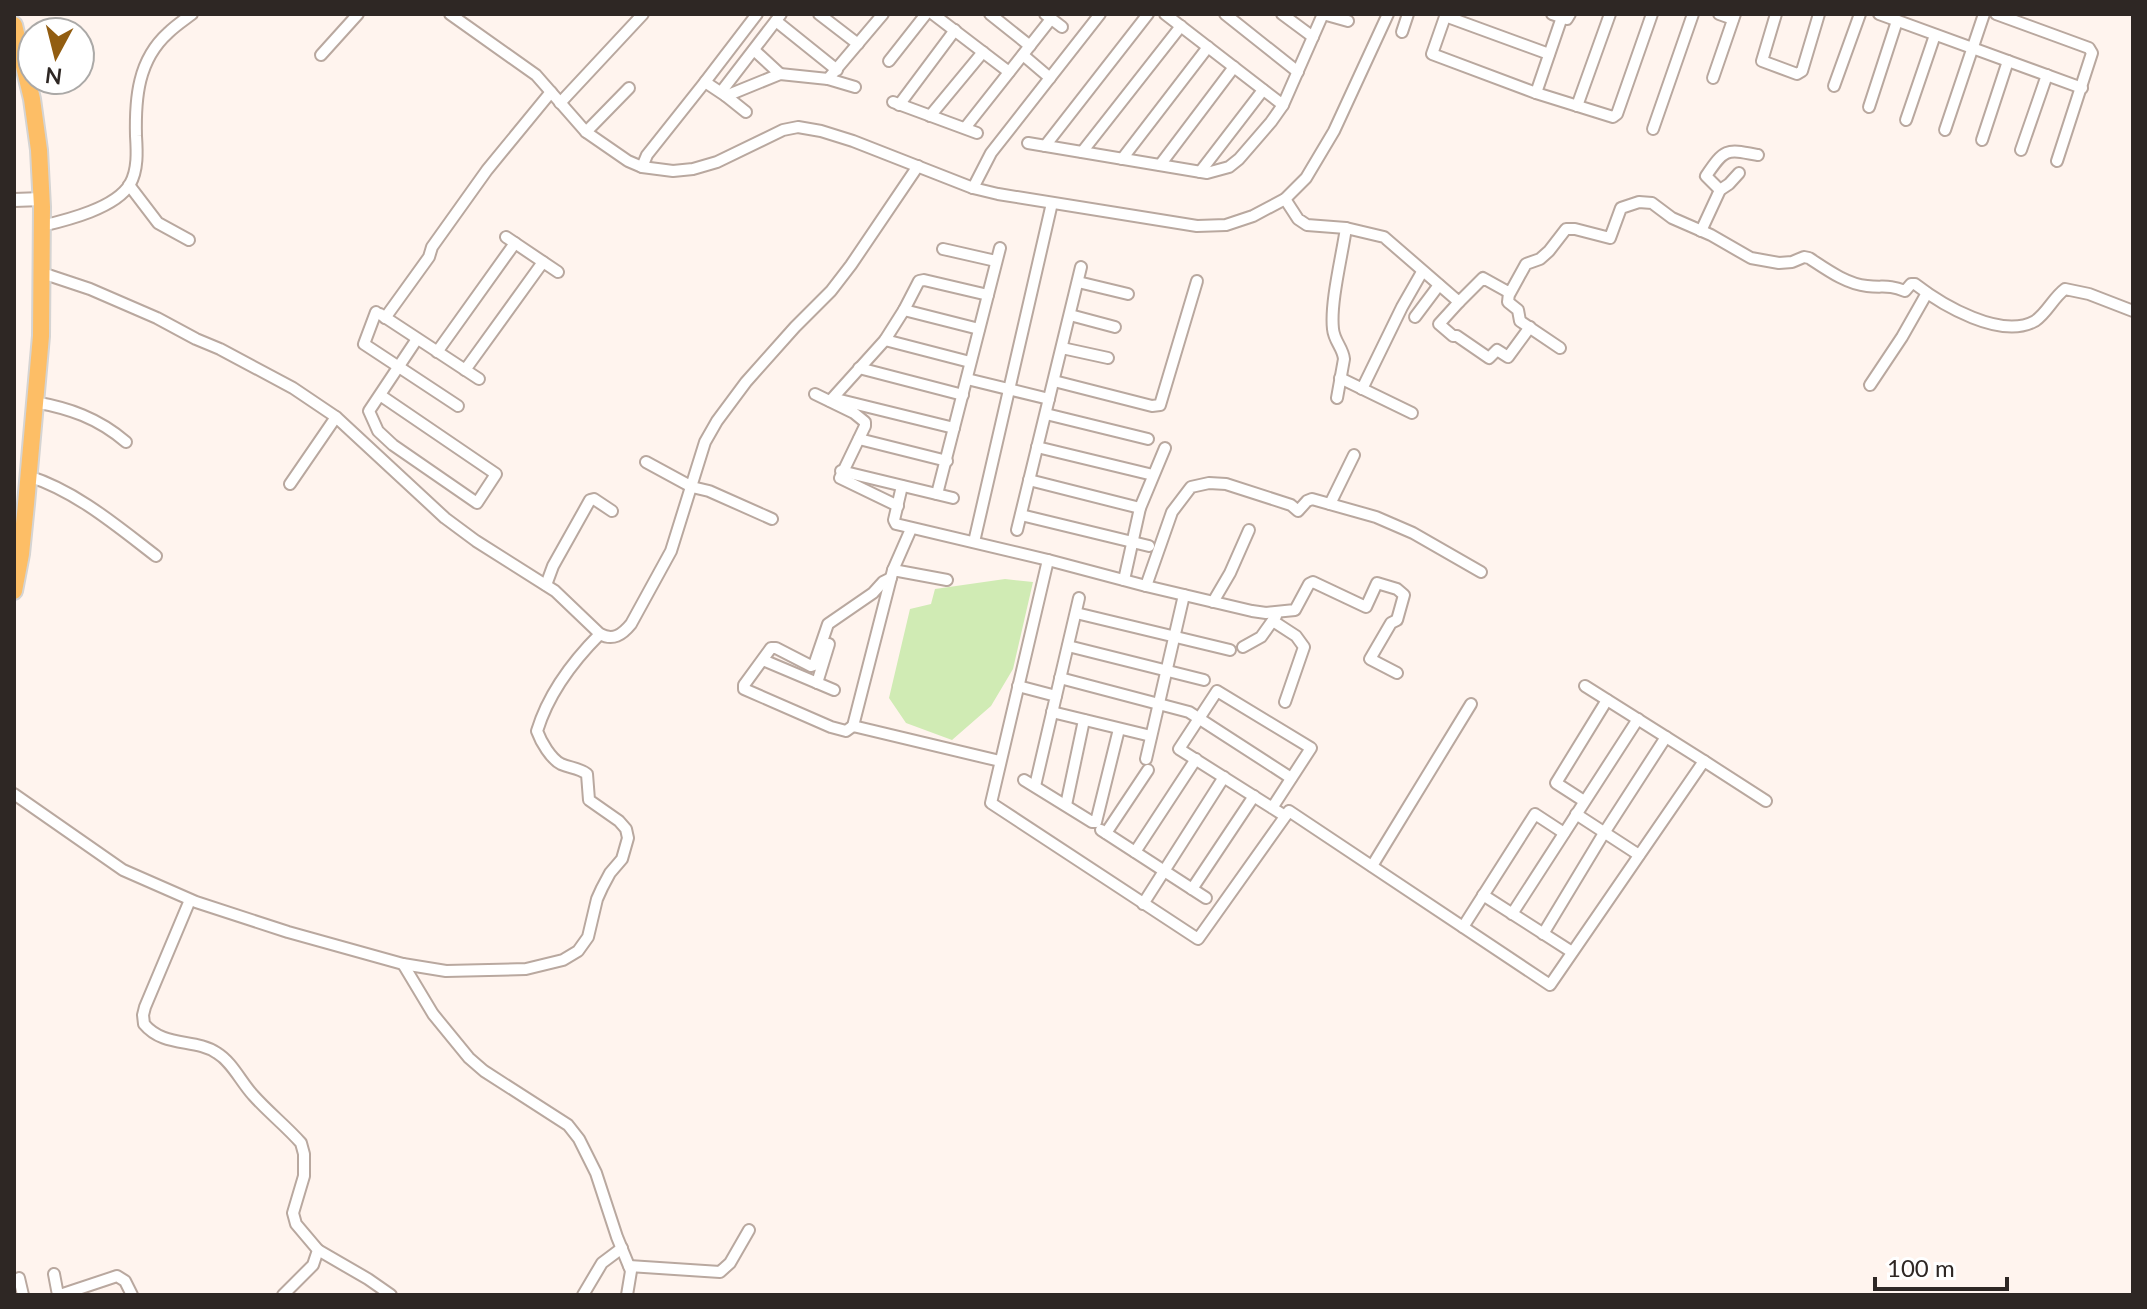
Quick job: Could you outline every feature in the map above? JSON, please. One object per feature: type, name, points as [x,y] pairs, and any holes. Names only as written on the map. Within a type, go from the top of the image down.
[{"type":"main road","points":[[14,591],[21,554],[23,482],[41,336],[42,213],[36,122],[28,96]]},
{"type":"street","points":[[321,55],[358,14]]},
{"type":"street","points":[[450,14],[527,68],[628,161],[642,167],[673,171],[693,169],[717,162],[783,130],[798,127],[834,134],[974,184],[1052,203],[1180,224],[1212,226],[1242,220],[1285,199],[1306,178],[1334,131],[1388,14]]},
{"type":"street","points":[[642,167],[647,155],[757,14]]},
{"type":"street","points":[[819,14],[858,44]]},
{"type":"street","points":[[889,61],[926,14]]},
{"type":"street","points":[[933,14],[1009,72]]},
{"type":"street","points":[[990,14],[1030,46]]},
{"type":"street","points":[[974,184],[991,153],[1100,14]]},
{"type":"street","points":[[1045,146],[1148,14]]},
{"type":"street","points":[[1165,14],[1283,105]]},
{"type":"street","points":[[1225,14],[1298,72]]},
{"type":"street","points":[[1282,14],[1313,37]]},
{"type":"street","points":[[1028,143],[1200,172],[1229,167],[1283,105],[1323,14],[1348,21]]},
{"type":"street","points":[[1402,32],[1408,14]]},
{"type":"street","points":[[1577,106],[1610,14]]},
{"type":"street","points":[[1549,54],[1445,15],[1432,54],[1536,93],[1615,117],[1652,14]]},
{"type":"street","points":[[1653,129],[1693,14]]},
{"type":"street","points":[[1713,78],[1734,17],[1719,14]]},
{"type":"street","points":[[1776,14],[1762,61],[1797,74],[1802,71],[1819,14]]},
{"type":"street","points":[[1834,86],[1860,14]]},
{"type":"street","points":[[1879,14],[2082,88]]},
{"type":"street","points":[[1945,130],[1984,14]]},
{"type":"street","points":[[1996,14],[2089,48],[2093,56],[2057,161]]},
{"type":"street","points":[[563,99],[642,15]]},
{"type":"street","points":[[828,79],[880,15]]},
{"type":"street","points":[[1536,93],[1561,15]]},
{"type":"street","points":[[14,200],[42,213],[84,214],[116,198],[129,185],[136,156],[136,102],[142,72],[161,40],[188,16]]},
{"type":"street","points":[[724,94],[778,17],[837,70]]},
{"type":"street","points":[[965,128],[1030,46],[1048,17],[1062,27]]},
{"type":"street","points":[[1869,107],[1897,21]]},
{"type":"street","points":[[1082,152],[1181,26]]},
{"type":"street","points":[[955,30],[896,104],[977,133]]},
{"type":"street","points":[[1906,120],[1935,35]]},
{"type":"street","points":[[1122,159],[1208,47]]},
{"type":"street","points":[[754,50],[780,74]]},
{"type":"street","points":[[930,116],[983,52]]},
{"type":"street","points":[[1023,55],[1050,78]]},
{"type":"street","points":[[1982,140],[2008,61]]},
{"type":"street","points":[[1160,165],[1234,67]]},
{"type":"street","points":[[724,94],[780,74],[828,79],[855,87]]},
{"type":"street","points":[[2021,150],[2047,75]]},
{"type":"street","points":[[705,82],[746,112]]},
{"type":"street","points":[[590,127],[629,88]]},
{"type":"street","points":[[1200,172],[1263,90]]},
{"type":"street","points":[[458,406],[364,344],[378,313],[429,257],[432,247],[487,170],[551,92]]},
{"type":"street","points":[[1720,190],[1705,177],[1726,152],[1758,155]]},
{"type":"street","points":[[42,273],[90,289],[157,318],[293,388],[336,417],[453,525],[565,599],[600,634],[616,637],[631,624],[671,551],[705,442],[717,421],[746,382],[831,291],[918,166]]},
{"type":"street","points":[[1701,231],[1720,190],[1739,173]]},
{"type":"street","points":[[129,185],[158,223],[189,240]]},
{"type":"street","points":[[1285,199],[1298,219],[1307,225],[1346,228],[1384,237],[1459,302]]},
{"type":"street","points":[[1560,348],[1520,321],[1518,310],[1509,304],[1509,293],[1526,264],[1544,256],[1566,229],[1610,238],[1621,208],[1639,202],[1652,203],[1672,218],[1751,258],[1779,263],[1804,257],[1843,279],[1864,286],[1889,285],[1905,291],[1915,284],[1971,318],[1986,322],[2024,325],[2039,318],[2065,289],[2089,294],[2133,311]]},
{"type":"street","points":[[974,542],[1052,203]]},
{"type":"street","points":[[1337,398],[1343,353],[1333,329],[1333,316],[1346,228]]},
{"type":"street","points":[[437,352],[510,240],[558,272]]},
{"type":"street","points":[[937,494],[1000,248]]},
{"type":"street","points":[[943,249],[996,261]]},
{"type":"street","points":[[465,370],[543,262]]},
{"type":"street","points":[[1017,530],[1081,267]]},
{"type":"street","points":[[1362,389],[1422,272]]},
{"type":"street","points":[[1509,293],[1483,278],[1439,324],[1489,358],[1497,350],[1508,357],[1530,327]]},
{"type":"street","points":[[832,400],[885,340],[917,283],[922,280],[988,295]]},
{"type":"street","points":[[1054,381],[1152,406],[1160,405],[1197,281]]},
{"type":"street","points":[[1078,282],[1128,294]]},
{"type":"street","points":[[1415,317],[1439,285]]},
{"type":"street","points":[[1870,385],[1927,293]]},
{"type":"street","points":[[904,310],[979,329]]},
{"type":"street","points":[[378,313],[479,379]]},
{"type":"street","points":[[1070,315],[1115,327]]},
{"type":"street","points":[[380,395],[496,474],[477,503],[393,445],[378,431],[369,411],[417,339]]},
{"type":"street","points":[[885,340],[970,362]]},
{"type":"street","points":[[1062,348],[1108,358]]},
{"type":"street","points":[[859,368],[963,395]]},
{"type":"street","points":[[1340,378],[1412,413]]},
{"type":"street","points":[[967,379],[1049,399]]},
{"type":"street","points":[[815,394],[954,428]]},
{"type":"street","points":[[832,400],[864,420],[865,426],[840,478],[898,506]]},
{"type":"street","points":[[34,402],[86,416],[111,429],[126,442]]},
{"type":"street","points":[[1046,414],[1148,439]]},
{"type":"street","points":[[290,484],[336,417]]},
{"type":"street","points":[[859,439],[947,461]]},
{"type":"street","points":[[1037,447],[1153,475]]},
{"type":"street","points":[[1124,580],[1140,508],[1165,448]]},
{"type":"street","points":[[1330,504],[1354,455]]},
{"type":"street","points":[[646,462],[692,487],[709,491],[772,519]]},
{"type":"street","points":[[841,471],[953,498]]},
{"type":"street","points":[[1029,480],[1140,508]]},
{"type":"street","points":[[23,482],[57,486],[156,556]]},
{"type":"street","points":[[1146,586],[1172,512],[1191,487],[1209,483],[1226,484],[1291,505],[1298,511],[1309,499],[1376,517],[1413,533],[1481,572]]},
{"type":"street","points":[[902,486],[895,523],[911,529],[1276,616],[1295,610],[1313,582],[1366,607],[1377,583],[1397,589],[1404,595],[1397,620],[1391,623],[1370,659],[1397,673]]},
{"type":"street","points":[[546,585],[588,502],[594,499],[612,511]]},
{"type":"street","points":[[1021,515],[1149,546]]},
{"type":"street","points":[[911,529],[892,574],[853,726],[846,731],[831,727],[745,691],[744,685],[774,647],[813,665],[828,624],[873,593],[892,574],[947,580]]},
{"type":"street","points":[[1213,602],[1249,530]]},
{"type":"street","points":[[1048,560],[991,799],[993,805],[1198,939],[1289,811],[1550,985],[1704,761]]},
{"type":"street","points":[[1184,595],[1147,764],[1104,832],[1206,898]]},
{"type":"street","points":[[1079,598],[1052,712],[1030,783],[1092,822],[1097,820],[1119,729]]},
{"type":"street","points":[[1076,613],[1230,650]]},
{"type":"street","points":[[1243,647],[1261,637],[1276,616]]},
{"type":"street","points":[[1276,616],[1304,647],[1285,702]]},
{"type":"street","points":[[817,683],[836,619]]},
{"type":"street","points":[[14,794],[123,870],[190,900],[288,932],[403,964],[446,971],[526,969],[563,960],[578,951],[588,937],[597,899],[610,873],[622,859],[628,838],[626,829],[619,821],[589,800],[587,774],[553,758],[537,731],[550,699],[566,674],[600,634]]},
{"type":"street","points":[[1068,646],[1204,680]]},
{"type":"street","points":[[763,660],[834,690]]},
{"type":"street","points":[[1060,678],[1189,712],[1291,778]]},
{"type":"street","points":[[1018,686],[1056,696]]},
{"type":"street","points":[[1585,686],[1766,801]]},
{"type":"street","points":[[1272,808],[1311,748],[1217,691],[1179,749],[1196,759],[1272,808],[1285,816]]},
{"type":"street","points":[[1584,801],[1556,783],[1607,700]]},
{"type":"street","points":[[1372,866],[1471,704]]},
{"type":"street","points":[[1052,712],[1151,736]]},
{"type":"street","points":[[1512,914],[1638,719]]},
{"type":"street","points":[[1066,805],[1084,720]]},
{"type":"street","points":[[853,726],[1000,761]]},
{"type":"street","points":[[1543,934],[1666,737]]},
{"type":"street","points":[[1135,852],[1196,759]]},
{"type":"street","points":[[1143,904],[1224,777]]},
{"type":"street","points":[[1192,889],[1254,796]]},
{"type":"street","points":[[1463,927],[1535,814],[1564,833]]},
{"type":"street","points":[[1576,814],[1639,855]]},
{"type":"street","points":[[1483,895],[1572,952]]},
{"type":"street","points":[[190,900],[145,1007],[144,1024],[157,1035],[204,1047],[223,1057],[251,1093],[301,1143],[304,1176],[293,1213],[296,1224],[318,1250],[391,1295]]},
{"type":"street","points":[[403,964],[433,1014],[469,1058],[568,1125],[579,1139],[596,1173],[629,1266],[631,1279],[627,1295]]},
{"type":"street","points":[[629,1266],[720,1272],[730,1263],[749,1230]]},
{"type":"street","points":[[583,1295],[595,1271],[622,1248]]},
{"type":"street","points":[[283,1295],[313,1265],[318,1250]]},
{"type":"street","points":[[54,1274],[59,1295],[117,1276],[125,1281],[132,1295]]},
{"type":"street","points":[[19,1278],[23,1295]]},
{"type":"green space","points":[[1005,579],[1033,582],[1013,669],[991,706],[952,740],[906,723],[889,698],[910,609],[931,604],[935,589]]}]
